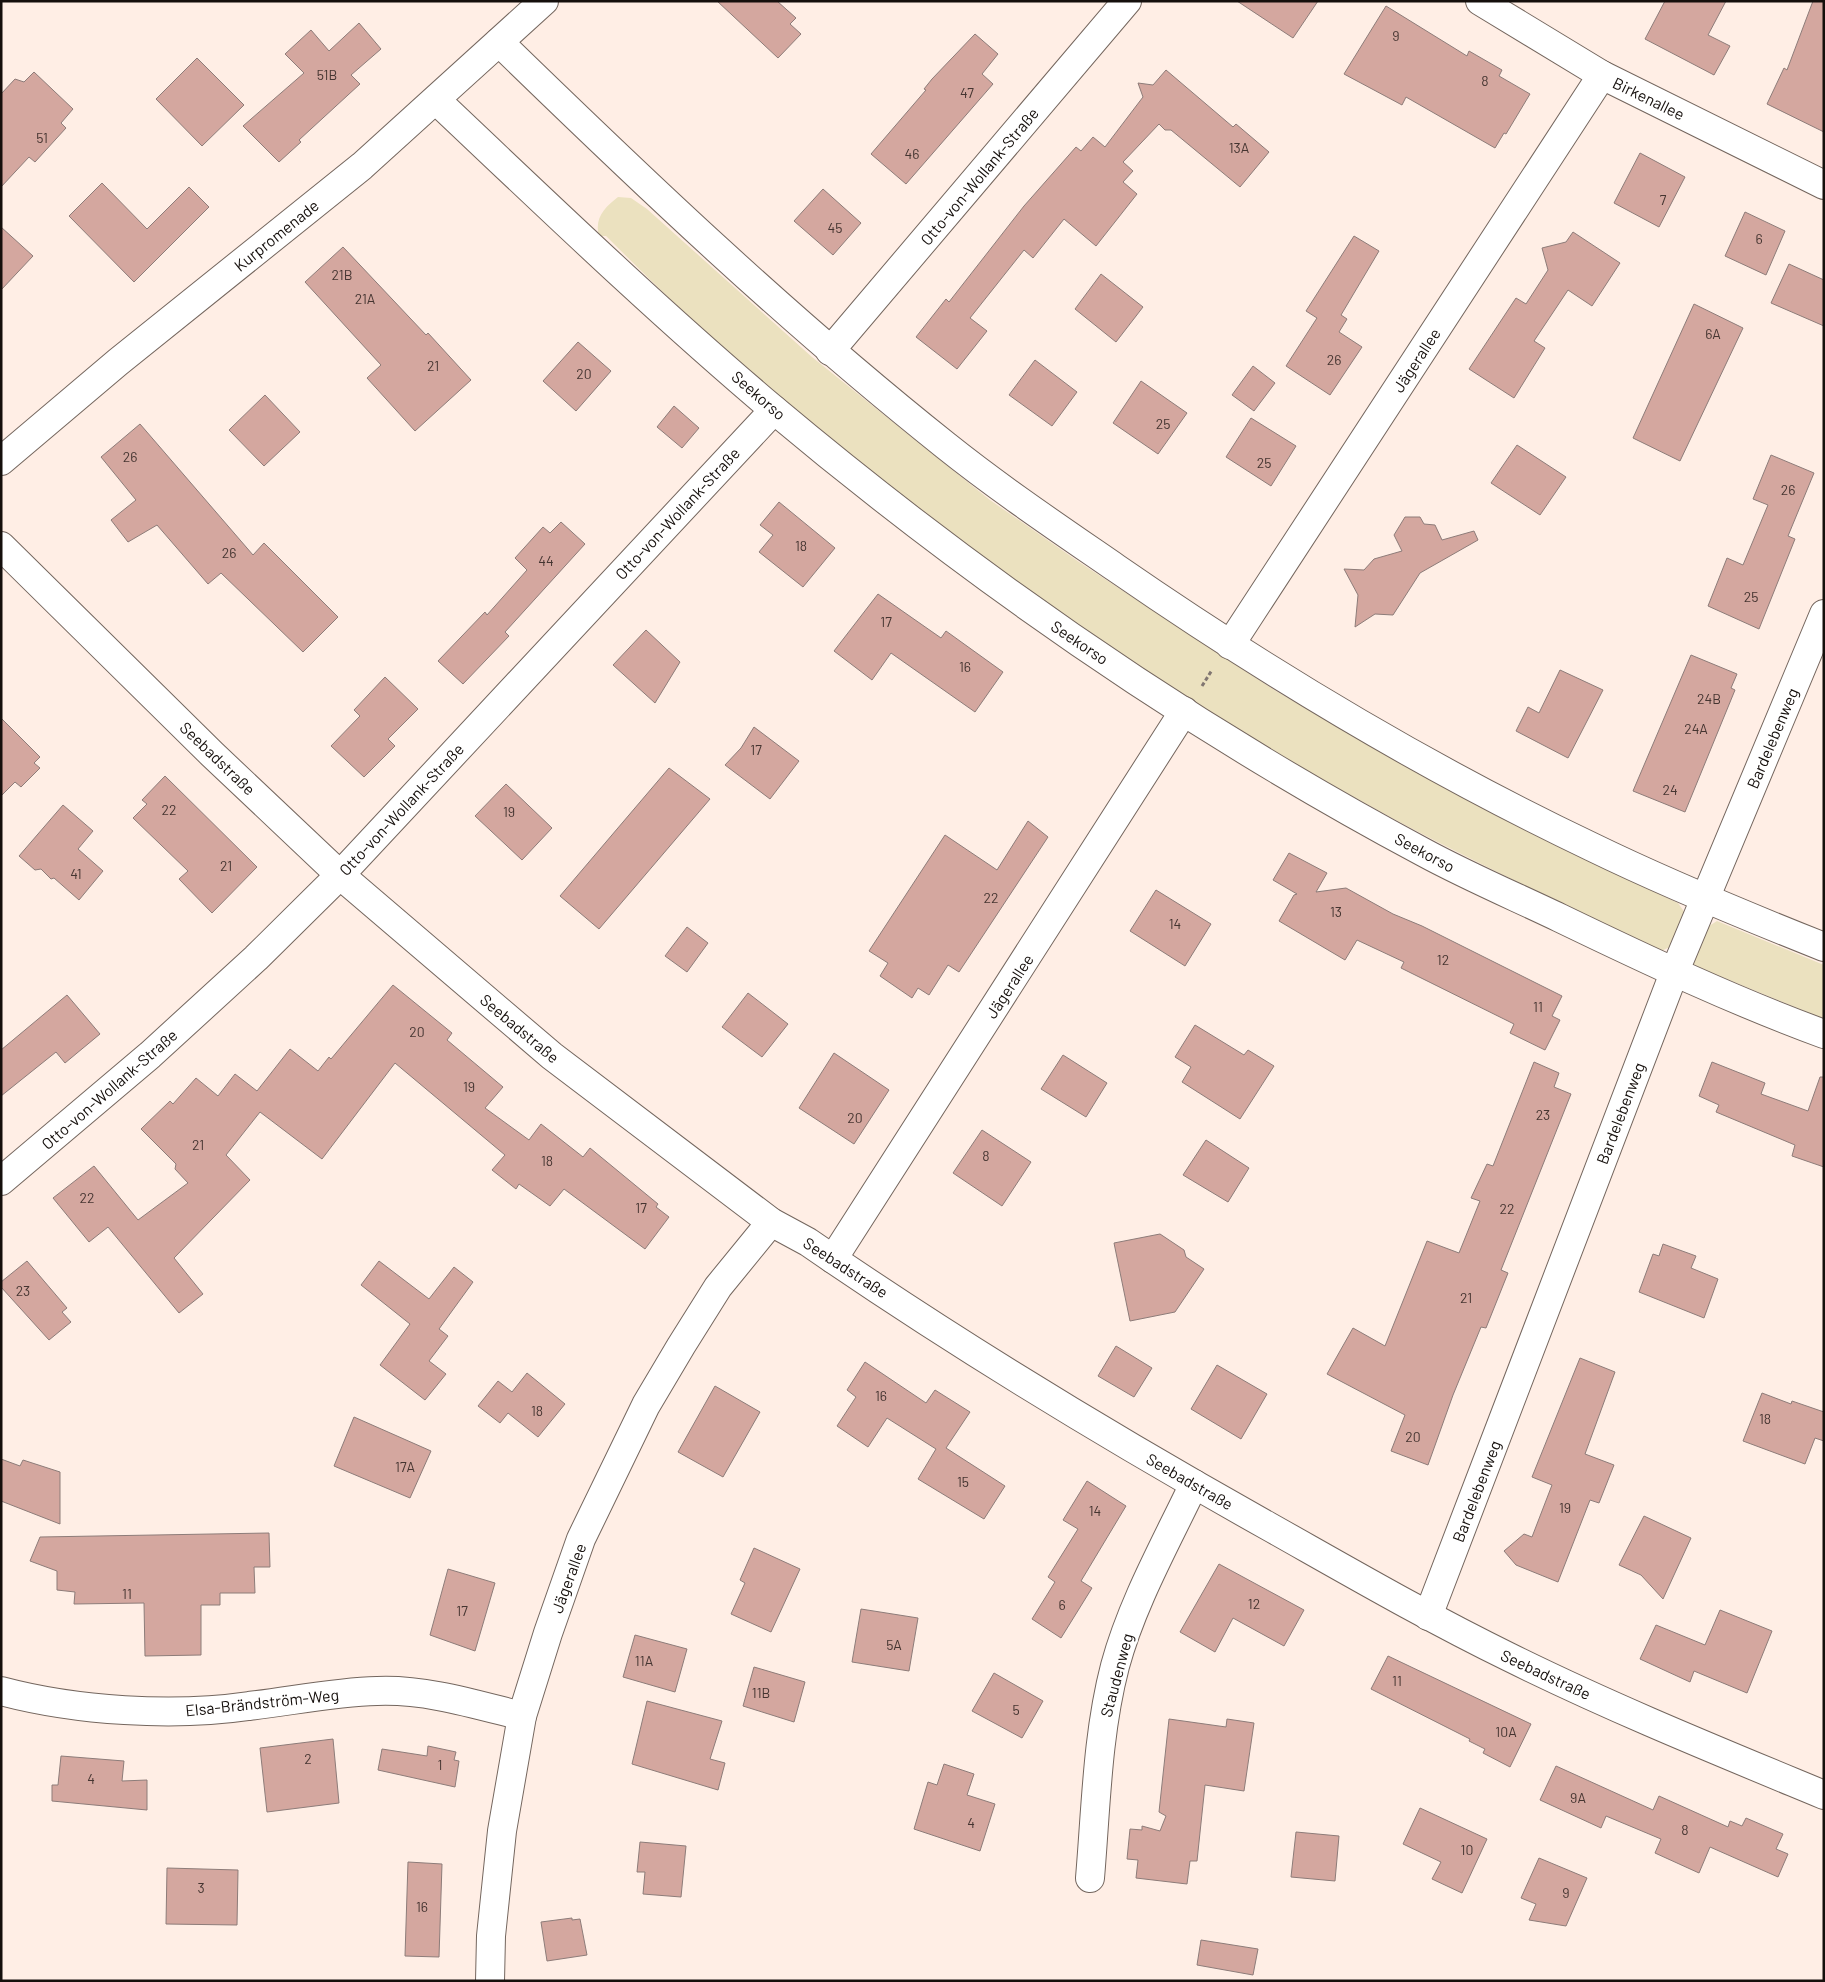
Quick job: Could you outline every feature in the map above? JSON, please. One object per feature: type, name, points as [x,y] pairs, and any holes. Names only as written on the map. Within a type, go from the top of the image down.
[{"type":"street","name":"Kurpromenade","points":[[1,461],[118,362],[362,166],[544,1]]},
{"type":"street","name":"Otto-von-Wollank-Straße","points":[[830,351],[1127,1]]},
{"type":"street","name":"Birkenallee","points":[[1480,1],[1602,75],[1824,185]]},
{"type":"street","points":[[499,42],[638,177],[830,351],[947,446],[1023,504],[1230,645],[1352,720],[1479,790],[1592,847],[1705,899],[1824,947]]},
{"type":"street","name":"Jägerallee","points":[[1230,645],[1602,75]]},
{"type":"street","name":"Seekorso","points":[[436,100],[624,278],[774,410],[974,568],[1184,711],[1302,784],[1425,853],[1674,973],[1824,1034]]},
{"type":"street","name":"Otto-von-Wollank-Straße","points":[[1,1180],[157,1048],[256,958],[340,875],[774,410]]},
{"type":"street","name":"Seebadstraße","points":[[1,546],[212,754],[340,875],[552,1056],[771,1222],[808,1242],[1028,1386],[1194,1484],[1428,1616],[1657,1726],[1824,1795]]},
{"type":"street","name":"Bardelebenweg","points":[[1428,1616],[1674,973],[1824,614]]},
{"type":"street","name":"Jägerallee","points":[[833,1259],[1184,711]]},
{"type":"street","name":"Jägerallee","points":[[490,1981],[491,1936],[502,1831],[522,1716],[548,1632],[581,1539],[646,1405],[718,1287],[771,1222]]},
{"type":"street","name":"Staudenweg","points":[[1090,1878],[1104,1716],[1116,1664],[1135,1609],[1194,1484]]},
{"type":"street","name":"Elsa-Brändström-Weg","points":[[1,1691],[88,1706],[170,1712],[248,1707],[321,1695],[378,1691],[434,1695],[522,1716]]},
{"type":"path","points":[[1184,711],[1230,645]]},
{"type":"shaded area","points":[[618,197],[631,198],[647,209],[812,357],[990,500],[1079,562],[1276,691],[1395,760],[1495,815],[1678,903],[1685,913],[1670,947],[1661,951],[1543,895],[1350,795],[1290,761],[1173,688],[1001,571],[784,402],[707,334],[606,236],[599,236],[599,218]]},
{"type":"shaded area","points":[[1717,921],[1824,965],[1824,1019],[1697,967],[1693,963],[1706,928]]},
{"type":"building","points":[[717,1],[777,1],[796,18],[790,24],[801,34],[778,58]]},
{"type":"building","points":[[1237,1],[1318,1],[1293,38]]},
{"type":"building","points":[[1665,1],[1726,1],[1708,35],[1730,46],[1714,75],[1645,39]]},
{"type":"building","points":[[1813,1],[1824,1],[1824,132],[1767,104],[1784,68],[1787,70]]},
{"type":"building","points":[[1386,6],[1467,56],[1469,51],[1502,70],[1499,76],[1530,94],[1506,134],[1504,133],[1495,148],[1406,97],[1402,105],[1344,74]]},
{"type":"building","points":[[359,23],[381,49],[351,75],[360,84],[299,140],[301,142],[279,162],[243,126],[304,73],[285,54],[311,30],[329,51]]},
{"type":"building","points":[[975,34],[998,54],[982,74],[993,84],[906,184],[871,154],[926,90],[924,89],[932,79]]},
{"type":"building","points":[[197,58],[244,105],[202,146],[156,99]]},
{"type":"building","points":[[1166,70],[1233,127],[1236,124],[1269,152],[1240,187],[1171,130],[1165,130],[1159,124],[1123,162],[1133,171],[1123,182],[1137,194],[1096,246],[1064,219],[1033,258],[1024,250],[970,318],[987,331],[957,369],[916,337],[946,299],[949,302],[1024,206],[1076,147],[1081,151],[1093,137],[1105,147],[1143,97],[1138,83],[1153,85]]},
{"type":"building","points":[[34,72],[73,109],[61,123],[66,128],[35,162],[29,157],[1,187],[1,94],[15,79],[24,82]]},
{"type":"building","points":[[1640,153],[1685,177],[1659,227],[1614,203]]},
{"type":"building","points":[[102,183],[147,229],[189,187],[209,207],[134,282],[69,216]]},
{"type":"building","points":[[823,189],[861,223],[833,255],[794,221]]},
{"type":"building","points":[[1745,212],[1785,231],[1766,275],[1725,256]]},
{"type":"building","points":[[1,227],[33,256],[1,290]]},
{"type":"building","points":[[1573,232],[1620,263],[1592,306],[1568,290],[1534,341],[1545,348],[1514,398],[1469,369],[1516,298],[1526,304],[1548,270],[1542,248],[1566,242]]},
{"type":"building","points":[[1354,236],[1379,251],[1341,315],[1347,319],[1339,332],[1362,347],[1330,395],[1286,366],[1317,318],[1306,311]]},
{"type":"building","points":[[343,247],[426,335],[428,333],[471,380],[415,431],[367,378],[381,365],[305,282]]},
{"type":"building","points":[[1789,264],[1824,280],[1824,326],[1771,303]]},
{"type":"building","points":[[1101,274],[1143,307],[1116,342],[1075,309]]},
{"type":"building","points":[[1694,304],[1743,328],[1680,461],[1633,438]]},
{"type":"building","points":[[578,342],[611,371],[576,411],[543,381]]},
{"type":"building","points":[[1035,360],[1077,392],[1052,426],[1009,395]]},
{"type":"building","points":[[1253,366],[1275,383],[1254,411],[1232,395]]},
{"type":"building","points":[[1141,381],[1187,413],[1158,454],[1113,423]]},
{"type":"building","points":[[265,395],[300,432],[264,466],[229,430]]},
{"type":"building","points":[[674,406],[699,428],[682,448],[657,427]]},
{"type":"building","points":[[1251,418],[1296,446],[1271,486],[1226,457]]},
{"type":"building","points":[[140,424],[253,555],[264,543],[338,617],[303,652],[221,573],[208,584],[157,525],[128,542],[111,520],[136,500],[101,457]]},
{"type":"building","points":[[1517,445],[1566,477],[1540,515],[1491,483]]},
{"type":"building","points":[[1771,455],[1814,473],[1788,536],[1795,539],[1759,629],[1708,606],[1727,558],[1743,565],[1768,505],[1753,499]]},
{"type":"building","points":[[779,502],[835,548],[803,587],[759,552],[773,535],[760,525]]},
{"type":"building","points":[[1405,517],[1420,517],[1424,524],[1435,525],[1442,540],[1474,531],[1478,540],[1420,573],[1393,615],[1375,614],[1355,627],[1358,595],[1344,569],[1364,570],[1374,559],[1402,551],[1394,535]]},
{"type":"building","points":[[561,522],[585,544],[505,632],[509,636],[463,684],[438,661],[485,612],[487,615],[527,570],[515,558],[543,527],[550,533]]},
{"type":"building","points":[[878,594],[941,638],[946,631],[1003,672],[975,712],[891,653],[872,680],[834,651]]},
{"type":"building","points":[[646,630],[680,662],[655,703],[613,665]]},
{"type":"building","points":[[1691,655],[1737,674],[1731,688],[1735,690],[1685,812],[1633,791]]},
{"type":"building","points":[[1560,670],[1603,690],[1568,758],[1516,731],[1528,707],[1539,713]]},
{"type":"building","points":[[385,677],[418,709],[388,739],[395,746],[364,777],[331,746],[360,716],[354,710]]},
{"type":"building","points":[[1,718],[40,757],[34,763],[40,768],[21,787],[15,782],[1,796]]},
{"type":"building","points":[[754,727],[799,761],[770,799],[725,765],[741,748]]},
{"type":"building","points":[[669,768],[710,799],[599,929],[560,896]]},
{"type":"building","points":[[165,776],[257,867],[212,913],[179,879],[188,871],[133,818],[147,804],[142,800]]},
{"type":"building","points":[[506,784],[552,828],[522,860],[475,816]]},
{"type":"building","points":[[63,805],[93,831],[78,849],[103,871],[79,900],[54,878],[51,879],[41,869],[35,870],[19,856]]},
{"type":"building","points":[[1028,821],[1048,837],[959,972],[948,965],[929,995],[918,988],[912,998],[880,976],[888,963],[869,951],[945,835],[997,870]]},
{"type":"building","points":[[1289,853],[1327,873],[1316,892],[1346,888],[1393,914],[1422,926],[1562,996],[1552,1016],[1560,1020],[1545,1050],[1510,1033],[1514,1024],[1401,968],[1404,962],[1357,940],[1345,960],[1279,921],[1294,895],[1297,894],[1273,880]]},
{"type":"building","points":[[1156,890],[1211,924],[1185,966],[1130,931]]},
{"type":"building","points":[[687,927],[708,943],[687,972],[665,956]]},
{"type":"building","points":[[393,985],[452,1033],[447,1040],[503,1087],[485,1108],[529,1140],[541,1124],[583,1157],[590,1148],[658,1204],[656,1207],[669,1217],[645,1249],[564,1189],[550,1206],[519,1184],[516,1189],[492,1170],[505,1155],[395,1063],[322,1159],[260,1112],[226,1155],[250,1180],[174,1258],[203,1294],[179,1313],[108,1227],[89,1242],[53,1198],[94,1166],[138,1220],[188,1183],[175,1169],[176,1164],[141,1129],[170,1101],[173,1104],[196,1078],[218,1096],[235,1074],[257,1091],[290,1049],[318,1071],[329,1057],[331,1059]]},
{"type":"building","points":[[748,993],[788,1024],[762,1057],[722,1027]]},
{"type":"building","points":[[67,995],[100,1034],[65,1063],[56,1052],[1,1096],[1,1050]]},
{"type":"building","points":[[1195,1025],[1244,1055],[1248,1050],[1274,1066],[1240,1119],[1182,1082],[1191,1067],[1175,1057]]},
{"type":"building","points":[[834,1053],[889,1090],[854,1144],[799,1108]]},
{"type":"building","points":[[1063,1055],[1107,1083],[1086,1117],[1041,1089]]},
{"type":"building","points":[[1534,1062],[1559,1073],[1554,1087],[1571,1094],[1501,1270],[1508,1273],[1486,1328],[1481,1327],[1453,1395],[1428,1465],[1391,1451],[1405,1415],[1327,1374],[1353,1328],[1385,1346],[1427,1241],[1459,1253],[1480,1201],[1471,1198],[1487,1164],[1493,1166]]},
{"type":"building","points":[[1712,1062],[1765,1083],[1761,1094],[1808,1111],[1820,1077],[1824,1077],[1824,1167],[1792,1156],[1795,1145],[1716,1112],[1719,1105],[1699,1096]]},
{"type":"building","points":[[982,1130],[1031,1162],[1002,1206],[953,1173]]},
{"type":"building","points":[[1206,1140],[1249,1168],[1228,1202],[1183,1175]]},
{"type":"building","points":[[1160,1234],[1184,1250],[1186,1257],[1204,1269],[1175,1312],[1130,1321],[1114,1243]]},
{"type":"building","points":[[1663,1244],[1696,1256],[1691,1268],[1718,1279],[1704,1318],[1639,1292],[1653,1254],[1659,1256]]},
{"type":"building","points":[[27,1261],[67,1308],[62,1312],[71,1322],[49,1340],[1,1287],[1,1282]]},
{"type":"building","points":[[379,1261],[429,1299],[454,1267],[473,1282],[439,1329],[448,1336],[429,1361],[446,1374],[425,1400],[380,1365],[410,1324],[361,1285]]},
{"type":"building","points":[[1116,1346],[1152,1368],[1134,1397],[1098,1376]]},
{"type":"building","points":[[1580,1358],[1615,1372],[1585,1454],[1614,1465],[1599,1503],[1590,1500],[1558,1582],[1516,1565],[1504,1551],[1524,1534],[1532,1537],[1552,1485],[1532,1477]]},
{"type":"building","points":[[865,1362],[926,1403],[935,1390],[970,1412],[946,1448],[1005,1486],[984,1519],[918,1479],[936,1449],[887,1418],[868,1447],[837,1426],[856,1397],[847,1390]]},
{"type":"building","points":[[1217,1365],[1267,1394],[1241,1439],[1191,1409]]},
{"type":"building","points":[[527,1373],[565,1404],[538,1437],[508,1413],[500,1423],[478,1406],[498,1381],[512,1392]]},
{"type":"building","points":[[715,1386],[760,1412],[723,1477],[678,1452]]},
{"type":"building","points":[[1762,1393],[1791,1404],[1792,1401],[1824,1412],[1824,1441],[1815,1438],[1805,1464],[1743,1441]]},
{"type":"building","points":[[354,1417],[431,1451],[410,1498],[334,1466]]},
{"type":"building","points":[[1,1459],[20,1466],[23,1460],[60,1472],[60,1524],[1,1501]]},
{"type":"building","points":[[1087,1481],[1126,1506],[1081,1581],[1092,1588],[1061,1638],[1032,1619],[1055,1582],[1048,1577],[1078,1529],[1063,1520]]},
{"type":"building","points":[[1644,1516],[1691,1538],[1663,1599],[1641,1575],[1619,1565]]},
{"type":"building","points":[[269,1533],[270,1567],[254,1567],[255,1593],[220,1593],[220,1605],[201,1605],[201,1655],[145,1656],[144,1603],[74,1604],[75,1592],[57,1590],[57,1571],[30,1561],[40,1537]]},
{"type":"building","points":[[754,1548],[800,1569],[771,1632],[731,1614],[745,1583],[740,1580]]},
{"type":"building","points":[[1219,1564],[1304,1610],[1284,1646],[1233,1618],[1215,1652],[1180,1632]]},
{"type":"building","points":[[448,1569],[495,1583],[475,1651],[430,1635]]},
{"type":"building","points":[[861,1609],[918,1618],[909,1671],[852,1662]]},
{"type":"building","points":[[1720,1610],[1772,1631],[1747,1693],[1694,1671],[1690,1682],[1640,1659],[1656,1625],[1705,1645]]},
{"type":"building","points":[[635,1635],[687,1649],[675,1692],[623,1677]]},
{"type":"building","points":[[1388,1656],[1531,1724],[1510,1767],[1483,1753],[1485,1749],[1469,1741],[1470,1739],[1371,1689]]},
{"type":"building","points":[[754,1667],[805,1682],[794,1722],[743,1706]]},
{"type":"building","points":[[994,1673],[1043,1701],[1022,1738],[972,1711]]},
{"type":"building","points":[[647,1701],[722,1721],[710,1759],[725,1763],[718,1790],[632,1764]]},
{"type":"building","points":[[1169,1719],[1226,1727],[1227,1719],[1254,1723],[1244,1791],[1205,1785],[1197,1861],[1190,1861],[1187,1884],[1136,1878],[1138,1860],[1127,1859],[1130,1829],[1142,1830],[1142,1826],[1160,1831],[1166,1816],[1159,1812]]},
{"type":"building","points":[[333,1739],[339,1803],[267,1812],[260,1748]]},
{"type":"building","points":[[428,1746],[456,1752],[454,1760],[459,1761],[455,1787],[378,1770],[382,1749],[427,1756]]},
{"type":"building","points":[[61,1756],[124,1761],[122,1781],[147,1780],[147,1810],[52,1801],[52,1785],[58,1785]]},
{"type":"building","points":[[944,1764],[974,1774],[967,1795],[995,1804],[980,1851],[914,1829],[928,1782],[937,1785]]},
{"type":"building","points":[[1556,1766],[1653,1810],[1659,1796],[1728,1827],[1730,1821],[1742,1826],[1746,1818],[1783,1834],[1776,1849],[1788,1854],[1778,1877],[1710,1847],[1699,1873],[1655,1853],[1661,1839],[1606,1816],[1601,1828],[1540,1800]]},
{"type":"building","points":[[1420,1808],[1487,1839],[1462,1893],[1432,1879],[1441,1862],[1403,1844]]},
{"type":"building","points":[[1296,1832],[1339,1836],[1335,1881],[1291,1877]]},
{"type":"building","points":[[640,1842],[686,1846],[681,1897],[643,1894],[645,1872],[637,1872]]},
{"type":"building","points":[[1539,1858],[1587,1878],[1566,1926],[1529,1920],[1536,1904],[1521,1898]]},
{"type":"building","points":[[408,1862],[442,1864],[439,1957],[405,1956]]},
{"type":"building","points":[[167,1868],[238,1870],[237,1925],[166,1924]]},
{"type":"building","points":[[572,1918],[572,1920],[580,1919],[587,1955],[547,1961],[541,1922]]},
{"type":"building","points":[[1201,1940],[1258,1949],[1253,1975],[1197,1965]]}]
